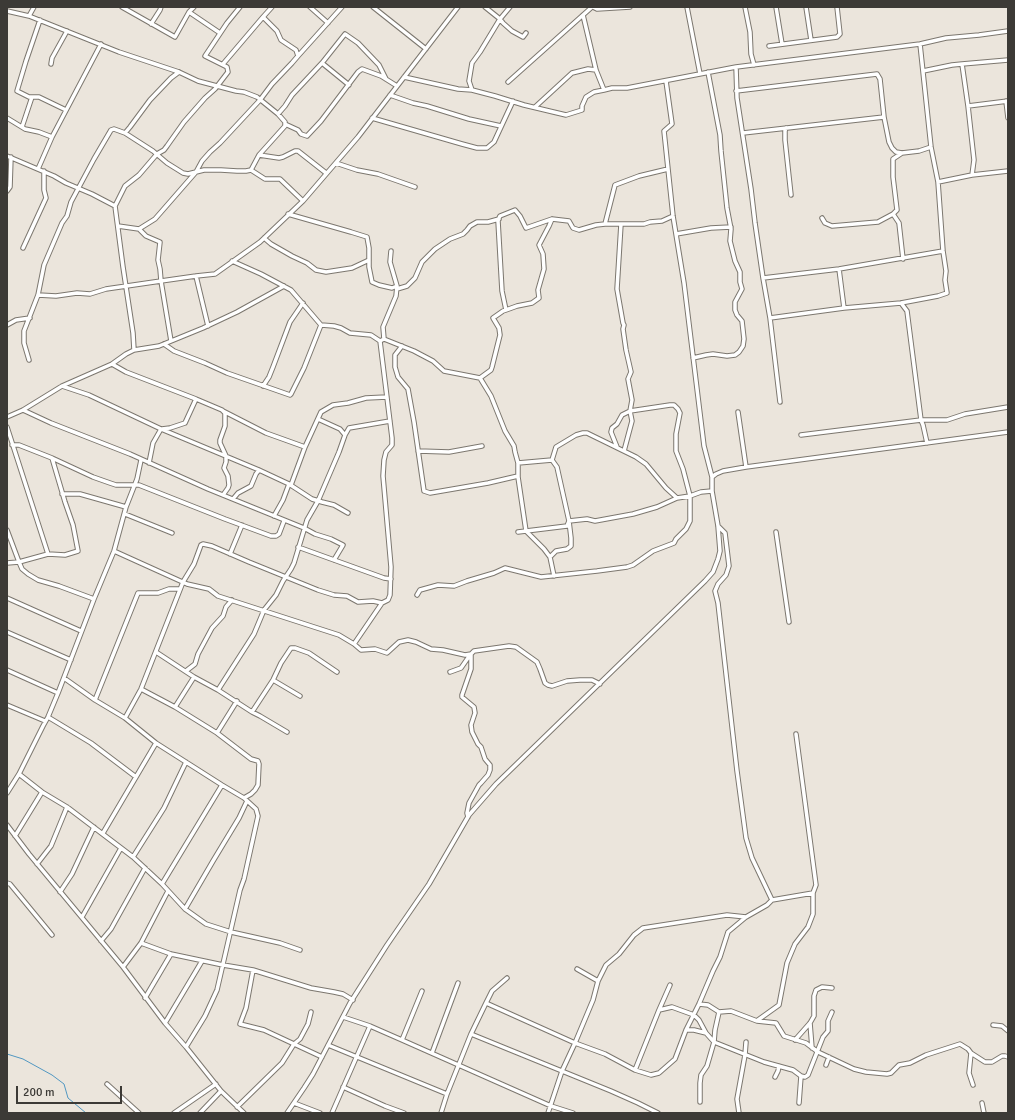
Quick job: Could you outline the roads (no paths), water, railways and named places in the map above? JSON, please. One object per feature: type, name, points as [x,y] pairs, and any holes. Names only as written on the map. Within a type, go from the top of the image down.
[{"type":"street","points":[[29,16],[34,7]]},
{"type":"street","points":[[122,7],[175,37],[189,12],[194,7]]},
{"type":"street","points":[[151,24],[161,7]]},
{"type":"street","points":[[134,350],[133,333],[115,206],[125,186],[140,175],[157,154],[164,150],[184,122],[228,72],[227,67],[223,64],[205,56],[240,7]]},
{"type":"street","points":[[223,64],[272,7]]},
{"type":"street","points":[[310,7],[328,23]]},
{"type":"street","points":[[139,229],[155,219],[196,172],[202,161],[260,100],[272,84],[342,7]]},
{"type":"street","points":[[373,7],[426,49]]},
{"type":"street","points":[[38,295],[56,296],[77,293],[90,294],[99,291],[161,281],[215,274],[264,238],[303,201],[372,118],[458,7]]},
{"type":"street","points":[[485,7],[512,31],[523,37],[526,33]]},
{"type":"street","points":[[472,90],[469,81],[472,63],[500,19],[510,7]]},
{"type":"street","points":[[508,82],[593,7],[597,9],[630,7]]},
{"type":"street","points":[[687,7],[700,74]]},
{"type":"street","points":[[746,7],[750,32],[751,54],[754,65]]},
{"type":"street","points":[[776,7],[782,44]]},
{"type":"street","points":[[806,7],[811,40]]},
{"type":"street","points":[[769,46],[837,37],[840,34],[837,7]]},
{"type":"street","points":[[7,11],[40,20],[119,52],[179,72],[198,81],[244,92],[257,97],[286,122],[285,126],[259,155],[251,170]]},
{"type":"street","points":[[189,12],[220,33]]},
{"type":"street","points":[[583,15],[596,70],[604,90]]},
{"type":"street","points":[[263,17],[277,31],[282,40],[296,50],[298,56]]},
{"type":"street","points":[[40,20],[17,91],[29,97],[39,97],[66,110]]},
{"type":"street","points":[[51,64],[52,58],[67,31]]},
{"type":"street","points":[[404,77],[458,89],[472,90],[566,115],[582,110],[586,97],[594,92],[612,88],[627,88],[736,67],[920,44],[946,38],[1008,31]]},
{"type":"street","points":[[278,114],[292,95],[322,63],[345,34],[358,44],[379,65],[386,79]]},
{"type":"street","points":[[38,169],[52,137],[101,44]]},
{"type":"street","points":[[770,318],[901,302],[938,296],[947,293],[938,182],[931,147],[920,44]]},
{"type":"street","points":[[923,71],[952,65],[1008,60]]},
{"type":"street","points":[[322,63],[349,85]]},
{"type":"street","points":[[962,64],[974,160],[972,175]]},
{"type":"street","points":[[736,67],[736,91],[770,318],[780,402]]},
{"type":"street","points":[[285,124],[307,136],[321,121],[358,72],[362,69],[381,76],[397,86]]},
{"type":"street","points":[[535,107],[572,73],[588,69],[596,70]]},
{"type":"street","points":[[125,133],[150,100],[171,78],[179,72]]},
{"type":"street","points":[[693,358],[713,354],[735,355],[740,352],[744,339],[742,321],[735,313],[735,302],[742,289],[740,272],[735,261],[730,241],[731,227],[720,135],[708,72]]},
{"type":"street","points":[[736,91],[877,74],[880,79],[888,142],[892,148],[896,152],[902,153],[919,151],[931,147]]},
{"type":"street","points":[[287,1113],[322,1058],[343,1017],[378,959],[429,884],[468,818],[480,802],[496,784],[705,581],[713,572],[718,559],[720,551],[718,526],[712,490],[712,477],[704,446],[684,283],[673,216],[664,131],[672,124],[666,81]]},
{"type":"street","points":[[390,95],[470,119],[501,126]]},
{"type":"street","points":[[22,128],[32,97]]},
{"type":"street","points":[[372,118],[478,148],[487,148],[494,142],[513,101]]},
{"type":"street","points":[[968,106],[1007,101],[1008,118]]},
{"type":"street","points":[[743,133],[884,117]]},
{"type":"street","points":[[7,118],[22,128],[52,137]]},
{"type":"street","points":[[786,128],[785,140],[791,195]]},
{"type":"street","points":[[29,360],[24,339],[24,331],[38,295],[44,264],[62,223],[67,216],[71,202],[111,130],[114,129],[125,133],[157,154],[166,163],[183,173],[188,174],[204,170],[251,170],[265,179],[280,179],[303,201]]},
{"type":"street","points":[[259,155],[279,158],[298,151],[326,173]]},
{"type":"street","points":[[822,218],[825,224],[832,226],[878,222],[893,214],[897,210],[893,177],[893,159],[902,153]]},
{"type":"street","points":[[7,191],[10,187],[9,157],[44,171],[115,206]]},
{"type":"street","points":[[336,163],[357,170],[378,174],[415,187]]},
{"type":"street","points":[[605,224],[615,185],[639,176],[668,169]]},
{"type":"street","points":[[23,248],[46,198],[44,190],[44,171]]},
{"type":"street","points":[[938,182],[972,175],[1008,171]]},
{"type":"street","points":[[288,214],[367,237],[372,282],[392,288],[407,286],[415,278],[422,262],[435,249],[450,239],[463,234],[470,226],[477,222],[488,222],[499,219],[500,216],[515,210],[526,228],[552,219],[569,221],[574,228],[579,230],[605,224],[644,224],[662,221],[673,216]]},
{"type":"street","points":[[893,214],[898,223],[903,259]]},
{"type":"street","points":[[499,219],[502,291],[506,310]]},
{"type":"street","points":[[480,378],[491,370],[494,363],[500,335],[499,328],[493,318],[506,310],[532,303],[539,298],[538,290],[544,269],[543,254],[539,245],[552,219]]},
{"type":"street","points":[[621,224],[617,289],[624,325],[623,329],[626,350],[631,372],[628,379],[632,400],[630,411],[632,421],[624,451]]},
{"type":"street","points":[[118,226],[139,229],[146,236],[160,242],[158,260],[171,341]]},
{"type":"street","points":[[676,234],[711,228],[731,227]]},
{"type":"street","points":[[264,238],[282,251],[307,263],[316,270],[326,272],[352,268],[369,260]]},
{"type":"street","points":[[384,340],[383,327],[396,296],[397,287],[390,262],[391,251]]},
{"type":"street","points":[[763,278],[840,269],[943,251]]},
{"type":"street","points":[[232,261],[291,290],[321,325],[334,326],[350,333],[371,335],[380,341],[384,340],[414,351],[433,361],[444,370],[480,378],[491,396],[505,432],[514,446],[518,464],[518,476],[526,531],[550,557],[554,576]]},
{"type":"street","points":[[840,269],[844,308]]},
{"type":"street","points":[[196,276],[208,326]]},
{"type":"street","points":[[7,418],[62,386],[112,364],[134,350],[159,346],[208,326],[249,306],[284,286]]},
{"type":"street","points":[[901,302],[907,311],[921,420],[927,443]]},
{"type":"street","points":[[263,386],[271,372],[290,322],[303,303]]},
{"type":"street","points":[[7,325],[16,320],[30,318]]},
{"type":"street","points":[[164,344],[174,351],[227,373],[288,395],[291,394],[304,368],[321,325]]},
{"type":"street","points":[[354,644],[382,603],[388,600],[390,595],[390,559],[383,476],[386,452],[392,445],[380,341]]},
{"type":"street","points":[[402,346],[395,355],[395,367],[398,377],[408,390],[424,491],[430,493],[518,476]]},
{"type":"street","points":[[112,364],[126,372],[161,384],[222,410],[266,433],[305,447]]},
{"type":"street","points":[[631,372],[636,373]]},
{"type":"street","points":[[62,386],[89,395],[160,429],[260,470],[290,485],[312,499],[334,505],[348,513]]},
{"type":"street","points":[[274,516],[290,485],[321,412],[333,405],[366,398],[387,398]]},
{"type":"street","points":[[160,429],[170,428],[185,423],[196,399]]},
{"type":"street","points":[[417,595],[420,590],[438,585],[454,586],[505,568],[541,577],[627,567],[633,565],[653,551],[674,543],[686,529],[690,521],[690,496],[683,468],[676,451],[676,434],[680,413],[678,409],[674,405],[630,411],[622,415],[617,424],[612,428],[611,432],[617,447]]},
{"type":"street","points":[[801,435],[921,420],[947,420],[965,414],[1008,407]]},
{"type":"street","points":[[23,410],[51,423],[130,454],[315,534],[331,538],[343,545],[334,560]]},
{"type":"street","points":[[222,410],[226,417],[220,443],[226,456],[224,468],[228,476],[228,488],[223,495]]},
{"type":"street","points":[[738,412],[746,467]]},
{"type":"street","points":[[318,419],[340,429],[344,435]]},
{"type":"street","points":[[218,690],[254,634],[264,610],[276,595],[294,563],[304,528],[318,501],[339,452],[344,435],[349,428],[390,421]]},
{"type":"street","points":[[7,427],[48,554]]},
{"type":"street","points":[[149,463],[153,443],[160,429]]},
{"type":"street","points":[[712,477],[723,471],[746,467],[1008,432]]},
{"type":"street","points":[[552,460],[556,446],[580,433],[587,433],[617,447],[646,464],[666,488],[677,498]]},
{"type":"street","points":[[12,445],[18,445],[52,458],[93,477],[116,485],[139,485],[210,514],[271,536],[276,536],[279,534],[284,521]]},
{"type":"street","points":[[418,451],[449,452],[482,446]]},
{"type":"street","points":[[7,563],[19,562],[48,554],[65,555],[78,551],[73,526],[52,458]]},
{"type":"street","points":[[7,793],[19,774],[48,717],[58,693],[81,631],[114,551],[141,460]]},
{"type":"street","points":[[518,464],[552,460]]},
{"type":"street","points":[[550,557],[556,552],[567,549],[570,546],[571,538],[569,521],[557,467],[552,460]]},
{"type":"street","points":[[233,499],[238,493],[251,486],[256,474],[260,470]]},
{"type":"street","points":[[569,521],[587,519],[595,521],[633,514],[657,507],[677,498],[712,490]]},
{"type":"street","points":[[62,494],[80,494],[126,507]]},
{"type":"street","points":[[124,514],[172,533]]},
{"type":"street","points":[[518,532],[567,526],[569,521]]},
{"type":"street","points":[[230,554],[242,525]]},
{"type":"street","points":[[718,526],[725,533],[729,566],[726,575],[718,584],[715,591],[718,604],[746,838],[752,858],[772,900]]},
{"type":"street","points":[[7,530],[22,569],[28,574],[38,580],[94,599]]},
{"type":"street","points":[[776,532],[789,622]]},
{"type":"street","points":[[125,718],[141,689],[180,589],[194,564],[200,545],[203,544],[212,546],[303,584],[334,595],[347,596],[358,602],[373,601],[382,603]]},
{"type":"street","points":[[298,547],[384,578],[391,579]]},
{"type":"street","points":[[114,551],[183,582],[200,588],[209,589],[218,596],[339,635],[361,650],[375,649],[387,653],[399,642],[410,640],[431,649],[465,655],[471,654]]},
{"type":"street","points":[[95,700],[138,593],[158,593],[169,588],[180,589]]},
{"type":"street","points":[[7,598],[81,631]]},
{"type":"street","points":[[186,671],[195,664],[198,654],[212,628],[223,616],[226,607],[232,600]]},
{"type":"street","points":[[7,632],[71,660]]},
{"type":"street","points":[[450,672],[461,668],[474,651],[509,646],[516,647],[537,662],[545,683],[548,686],[567,681],[580,680],[592,680],[600,684]]},
{"type":"street","points":[[252,712],[273,680],[281,663],[291,648],[310,653],[337,672]]},
{"type":"street","points":[[156,652],[194,677],[237,701],[252,712],[287,732]]},
{"type":"street","points":[[468,818],[467,813],[469,803],[478,785],[481,784],[490,770],[490,765],[485,759],[481,747],[478,744],[471,728],[475,713],[474,707],[462,697],[471,668],[471,654]]},
{"type":"street","points":[[7,670],[58,693]]},
{"type":"street","points":[[176,707],[194,677]]},
{"type":"street","points":[[64,678],[95,700],[125,718],[156,743],[245,799],[256,809],[258,816],[217,990],[205,1016],[186,1047]]},
{"type":"street","points":[[273,680],[300,696]]},
{"type":"street","points":[[141,689],[176,707],[217,733],[259,764],[258,785],[255,790],[245,799],[239,818],[185,909]]},
{"type":"street","points":[[217,733],[237,701]]},
{"type":"street","points":[[7,705],[45,721]]},
{"type":"street","points":[[48,717],[92,743],[136,777]]},
{"type":"street","points":[[757,1020],[779,1005],[787,963],[795,944],[808,927],[813,914],[813,893],[816,885],[796,734]]},
{"type":"street","points":[[103,833],[156,743]]},
{"type":"street","points":[[133,857],[164,808],[186,762]]},
{"type":"street","points":[[19,774],[42,792],[67,807],[94,828],[103,833],[133,857],[162,884],[185,909],[206,924],[231,932],[280,943],[300,950]]},
{"type":"street","points":[[162,884],[222,785]]},
{"type":"street","points":[[15,836],[42,792]]},
{"type":"street","points":[[37,864],[51,846],[67,807]]},
{"type":"street","points":[[7,825],[28,854],[123,967],[165,1024],[221,1090],[244,1113]]},
{"type":"street","points":[[60,892],[72,874],[94,828]]},
{"type":"street","points":[[82,917],[121,848]]},
{"type":"street","points":[[102,941],[111,929],[145,868]]},
{"type":"street","points":[[7,883],[10,884],[52,935]]},
{"type":"street","points":[[123,967],[141,943],[168,891]]},
{"type":"street","points":[[486,1003],[575,1043],[605,1054],[635,1070],[651,1075],[659,1073],[675,1059],[712,971],[720,957],[728,932],[746,917],[767,905],[772,900],[813,893]]},
{"type":"street","points":[[548,1113],[562,1071],[593,1000],[598,981],[609,961],[619,954],[634,935],[644,928],[727,915],[746,917]]},
{"type":"street","points":[[141,943],[171,954],[253,970],[311,988],[343,994],[353,1000]]},
{"type":"street","points":[[145,998],[171,954]]},
{"type":"street","points":[[165,1024],[202,961]]},
{"type":"street","points":[[578,969],[598,981]]},
{"type":"street","points":[[253,970],[246,1008],[240,1024],[264,1030],[322,1058]]},
{"type":"street","points":[[441,1113],[471,1034],[486,1003],[492,991],[507,978]]},
{"type":"street","points":[[432,1053],[458,983]]},
{"type":"street","points":[[635,1070],[670,985]]},
{"type":"street","points":[[795,1040],[810,1023],[814,1016],[814,996],[816,990],[822,987],[832,988]]},
{"type":"street","points":[[402,1040],[422,990]]},
{"type":"street","points":[[699,1004],[708,1006],[719,1012],[731,1011],[757,1020],[776,1023],[784,1036],[806,1043],[818,1052],[854,1069],[866,1072],[891,1073],[899,1065],[910,1063],[926,1055],[960,1044],[985,1062],[992,1062],[1002,1056],[1008,1057]]},
{"type":"street","points":[[660,1010],[672,1006],[694,1015],[714,1042],[745,1055],[793,1070],[805,1077],[808,1075],[823,1037],[828,1031],[828,1021],[832,1012]]},
{"type":"street","points":[[237,1107],[282,1063],[294,1044],[300,1039],[308,1024],[312,1012]]},
{"type":"street","points":[[700,1102],[701,1075],[707,1066],[714,1042],[719,1012]]},
{"type":"street","points":[[343,1017],[370,1026],[460,1064],[551,1106],[573,1113]]},
{"type":"street","points":[[810,1023],[812,1048]]},
{"type":"street","points":[[993,1025],[1002,1026],[1008,1032]]},
{"type":"street","points":[[332,1113],[370,1026]]},
{"type":"street","points":[[686,1030],[706,1033]]},
{"type":"street","points":[[471,1034],[638,1103],[658,1113]]},
{"type":"street","points":[[739,1113],[737,1099],[746,1042]]},
{"type":"street","points":[[328,1045],[448,1094]]},
{"type":"street","points":[[971,1053],[969,1073],[973,1085]]},
{"type":"street","points":[[826,1065],[829,1057]]},
{"type":"street","points":[[775,1077],[779,1066]]},
{"type":"street","points":[[799,1103],[801,1076]]},
{"type":"street","points":[[107,1084],[139,1113]]},
{"type":"street","points":[[174,1113],[216,1084]]},
{"type":"street","points":[[343,1087],[404,1113]]},
{"type":"street","points":[[200,1113],[221,1090]]},
{"type":"street","points":[[294,1103],[320,1113]]},
{"type":"street","points":[[982,1103],[984,1113]]},
{"type":"waterway","points":[[7,1054],[23,1059],[52,1075],[64,1084],[68,1098],[86,1113]]}]
